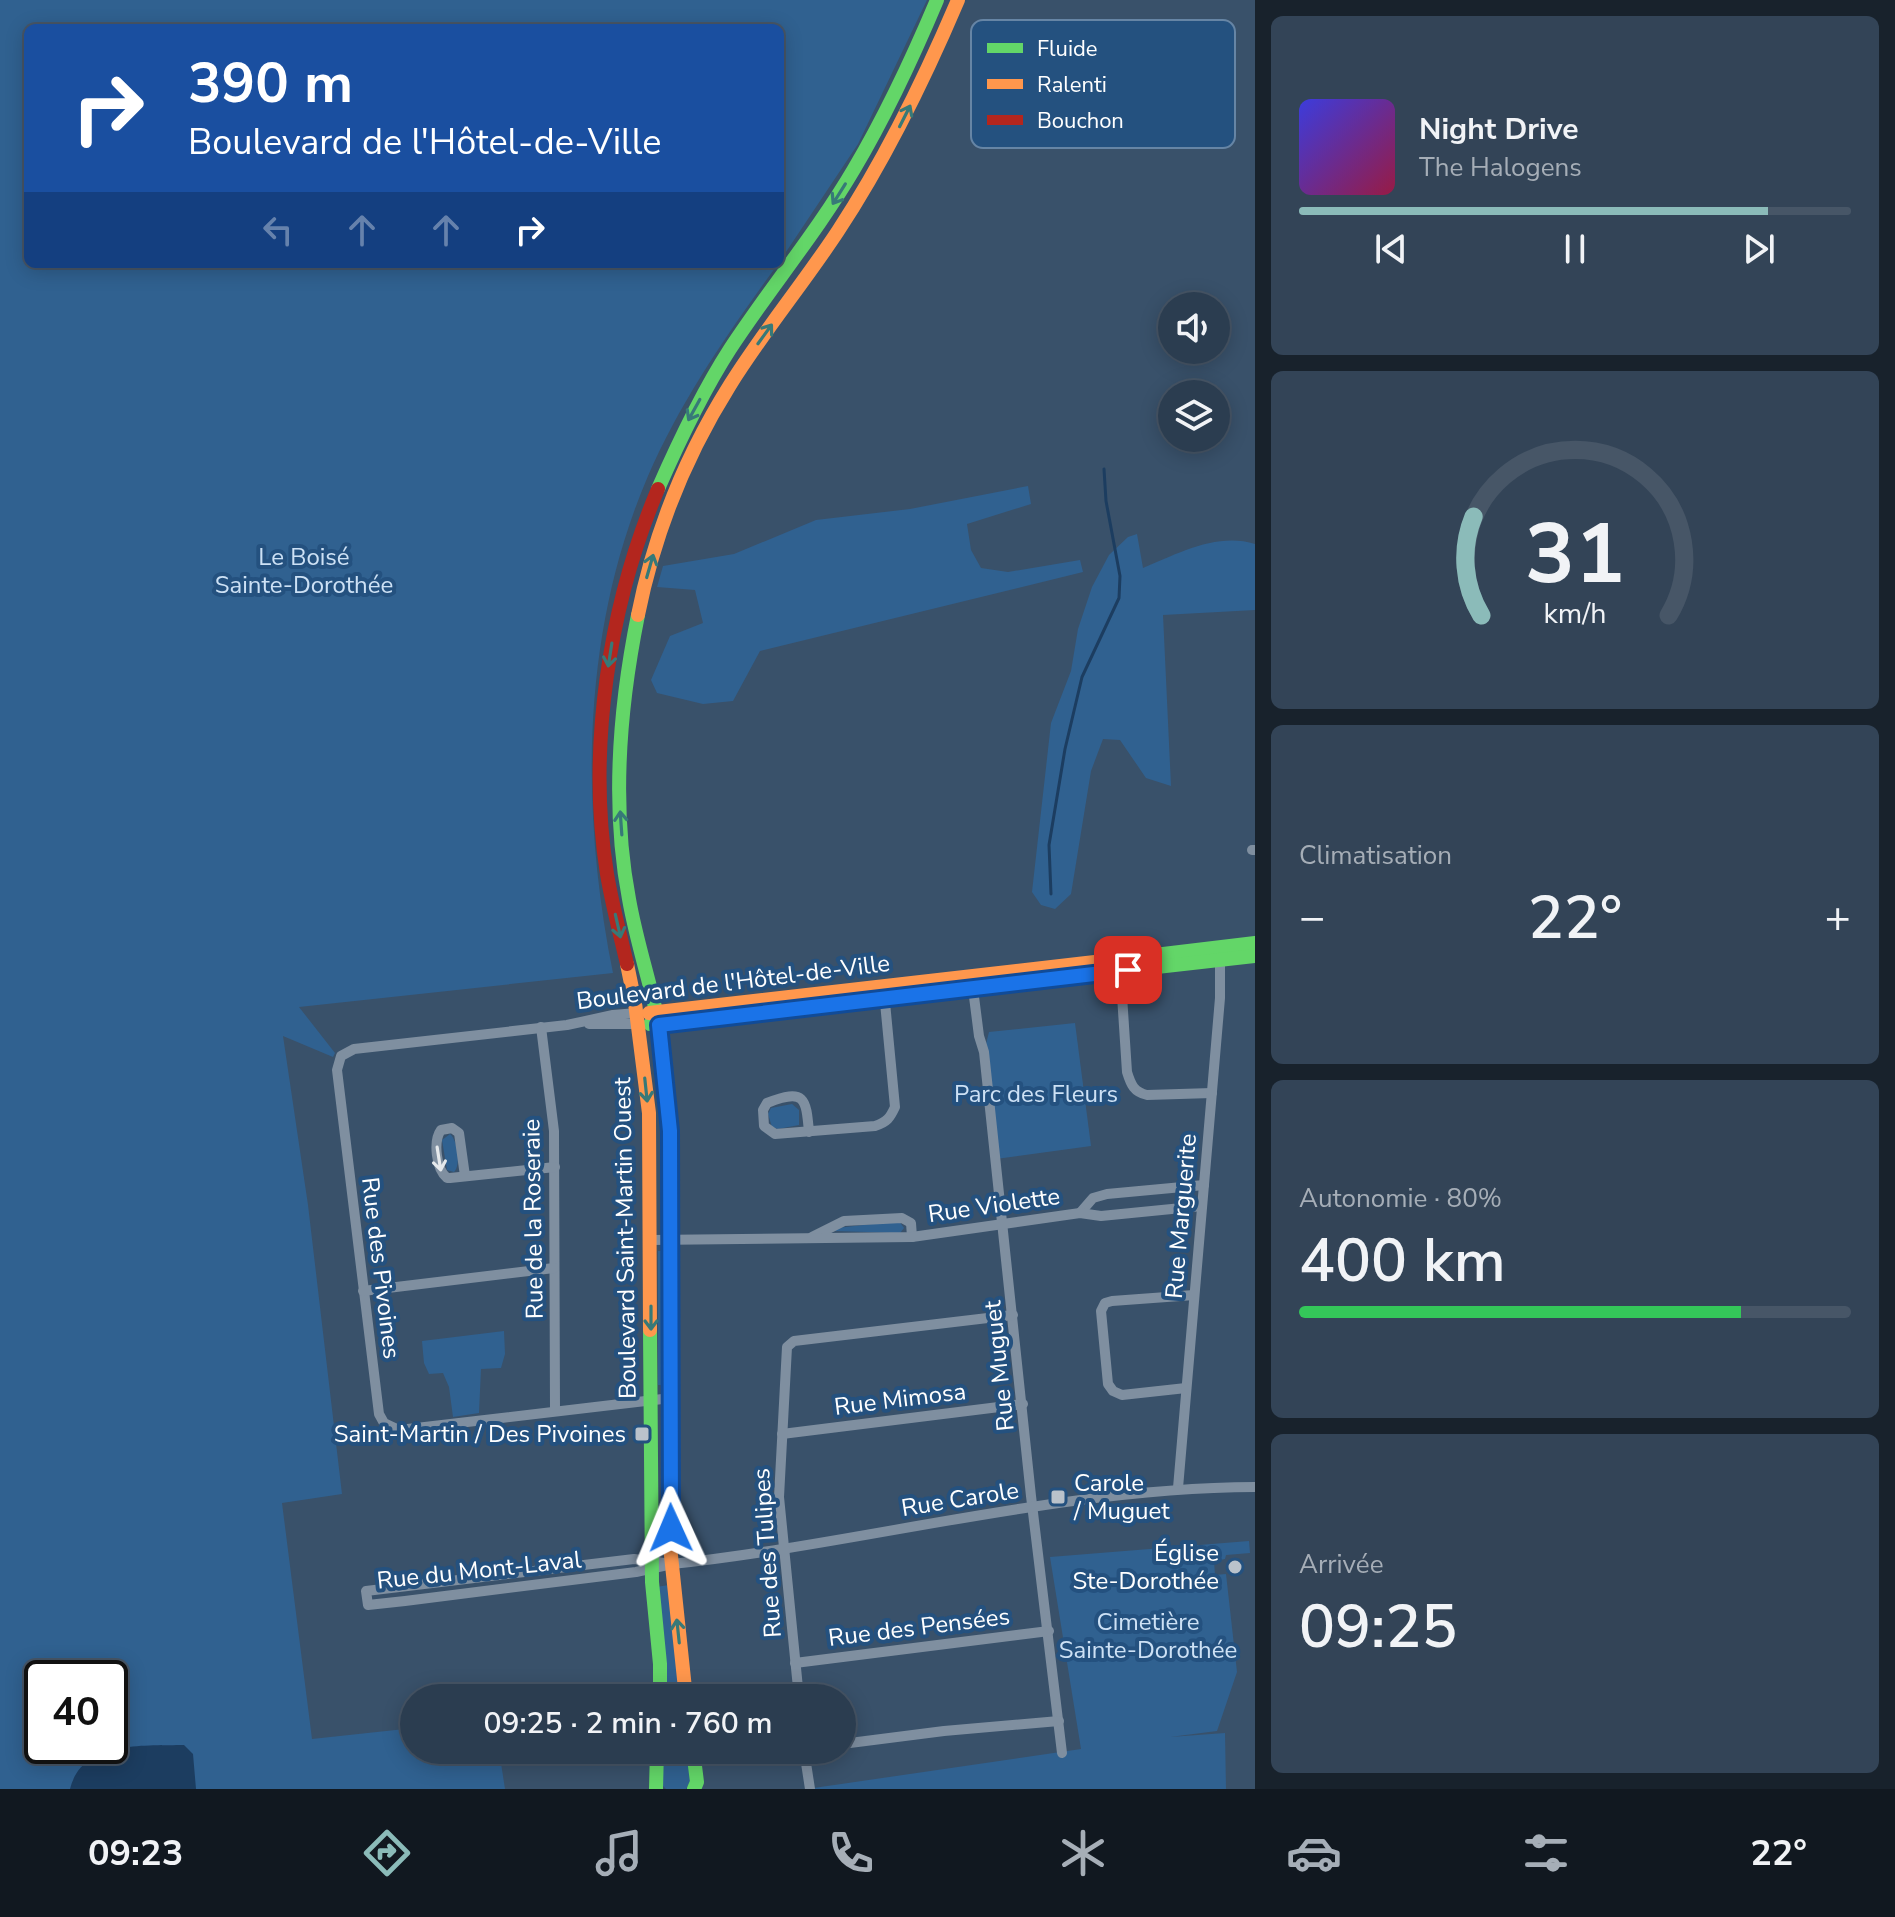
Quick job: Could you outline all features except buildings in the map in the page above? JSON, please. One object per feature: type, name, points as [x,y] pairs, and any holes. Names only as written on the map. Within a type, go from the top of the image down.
[{"type":"main road","name":"Boulevard Saint-Martin Ouest","points":[[659,1684],[652,1565],[649,1113],[637,1019],[607,873],[600,768],[611,649],[634,553],[657,487],[694,410],[730,350],[855,168],[904,75],[937,0]]},
{"type":"main road","name":"Boulevard Saint-Martin Ouest","points":[[685,1684],[672,1564],[670,1131],[658,1019],[629,901],[620,792],[620,744],[628,665],[650,566],[674,498],[712,415],[758,343],[826,250],[872,177],[925,75],[958,0]]},
{"type":"main road","name":"Boulevard de l'Hôtel-de-Ville","points":[[637,1019],[1220,953],[1255,943]]},
{"type":"main road","name":"Boulevard de l'Hôtel-de-Ville","points":[[1220,953],[1255,956]]},
{"type":"main road","points":[[656,1789],[657,1764]]},
{"type":"main road","points":[[694,1789],[697,1778],[695,1764]]},
{"type":"street","name":"Rue Marguerite","points":[[1178,1488],[1212,1093],[1220,953]]},
{"type":"street","points":[[1120,965],[1127,1072],[1132,1085],[1138,1093],[1147,1095],[1212,1093]]},
{"type":"street","name":"Rue Muguet","points":[[972,982],[984,1052],[1062,1753]]},
{"type":"street","points":[[809,1132],[807,1104],[802,1100],[797,1097],[767,1103],[763,1110],[764,1126],[775,1134],[809,1132],[875,1126],[890,1117],[895,1107],[884,992]]},
{"type":"street","name":"Boulevard de l'Hôtel-de-Ville","points":[[567,1025],[637,1019]]},
{"type":"street","name":"Rue des Pivoines","points":[[567,1025],[354,1049],[341,1056],[337,1070],[379,1414],[387,1426],[399,1430],[671,1398]]},
{"type":"street","name":"Rue de la Roseraie","points":[[541,1027],[555,1167],[555,1410]]},
{"type":"street","points":[[465,1176],[459,1133],[452,1128],[441,1130],[436,1140],[440,1172],[447,1178],[555,1167]]},
{"type":"street","name":"Rue Violette","points":[[1080,1213],[1093,1198],[1107,1194],[1204,1185]]},
{"type":"street","name":"Rue Violette","points":[[651,1240],[912,1237],[1080,1213],[1101,1216],[1202,1206]]},
{"type":"street","name":"Rue Violette","points":[[811,1238],[844,1221],[902,1218],[911,1223],[912,1237]]},
{"type":"street","points":[[363,1291],[554,1268]]},
{"type":"street","points":[[1186,1388],[1122,1395],[1113,1391],[1108,1384],[1101,1311],[1105,1303],[1112,1301],[1194,1295]]},
{"type":"street","name":"Rue des Tulipes","points":[[797,1684],[779,1497],[787,1347],[794,1341],[1013,1315]]},
{"type":"street","name":"Rue Mimosa","points":[[782,1434],[1023,1404]]},
{"type":"street","name":"Rue Carole","points":[[652,1565],[1178,1488],[1255,1487]]},
{"type":"street","name":"Rue du Mont-Laval","points":[[634,1559],[652,1565],[368,1605],[366,1591],[634,1559]]},
{"type":"street","name":"Rue des Pensées","points":[[795,1663],[1049,1631]]},
{"type":"street","points":[[856,1742],[1059,1721]]},
{"type":"street","points":[[806,1764],[810,1789]]},
{"type":"green space","name":"Le Boisé Sainte-Dorothée","points":[[0,0],[927,0],[858,144],[784,255],[784,24],[24,24],[24,268],[775,268],[707,367],[675,420],[648,476],[626,535],[610,596],[599,659],[593,722],[592,785],[602,911],[613,973],[299,1007],[335,1053],[333,1057],[283,1036],[308,1205],[342,1494],[282,1503],[312,1739],[400,1730],[400,1764],[501,1764],[505,1789],[0,1789]]},
{"type":"green space","points":[[1028,486],[1031,504],[967,524],[971,550],[981,568],[1008,572],[1080,560],[1083,572],[760,651],[733,701],[703,704],[657,693],[651,680],[670,636],[703,623],[695,590],[657,587],[663,566],[734,554],[816,520],[910,509]]},
{"type":"green space","points":[[1137,534],[1143,568],[1212,543],[1241,541],[1255,544],[1255,610],[1163,615],[1171,786],[1146,778],[1120,740],[1103,739],[1091,771],[1071,894],[1055,909],[1041,905],[1032,892],[1051,723],[1071,671],[1078,629],[1092,587],[1109,555],[1128,537]]},
{"type":"green space","name":"Parc des Fleurs","points":[[1075,1023],[1091,1146],[996,1159],[984,1052],[989,1032]]},
{"type":"green space","points":[[792,1104],[799,1110],[799,1125],[778,1129],[772,1127],[768,1114],[771,1108]]},
{"type":"green space","points":[[450,1134],[458,1153],[454,1172],[447,1170],[442,1140]]},
{"type":"green space","points":[[899,1221],[904,1228],[900,1233],[835,1231],[837,1228]]},
{"type":"green space","points":[[658,1251],[664,1251],[663,1385],[658,1385]]},
{"type":"green space","points":[[504,1331],[505,1354],[501,1368],[481,1369],[479,1413],[453,1417],[449,1387],[443,1373],[429,1374],[424,1363],[422,1341]]},
{"type":"green space","name":"Cimetière Sainte-Dorothée","points":[[1249,1541],[1250,1553],[1226,1555],[1225,1559],[1214,1561],[1215,1575],[1226,1574],[1237,1672],[1217,1731],[1170,1737],[1225,1733],[1226,1789],[807,1789],[1081,1749],[1050,1557]]},
{"type":"green space","points":[[669,1585],[680,1684],[664,1684],[656,1587]]},
{"type":"green space","points":[[662,1764],[689,1764],[690,1782],[686,1789],[666,1789],[662,1785]]},
{"type":"shaded area","points":[[184,1745],[193,1754],[196,1789],[70,1789],[85,1764],[128,1764],[128,1747]]},
{"type":"waterway","points":[[1051,894],[1049,845],[1065,749],[1082,677],[1119,598],[1120,576],[1106,501],[1104,469]]},
{"type":"traffic: fast","points":[[658,489],[719,366],[825,215],[866,149],[937,0]]},
{"type":"traffic: fast","points":[[638,615],[622,721],[620,828],[629,899],[661,1034],[668,1086],[672,1186],[671,1320]]},
{"type":"traffic: fast","points":[[1138,957],[1255,943]]},
{"type":"traffic: fast","points":[[650,1024],[1255,956]]},
{"type":"traffic: fast","points":[[650,1330],[652,1582],[660,1684]]},
{"type":"traffic: fast","points":[[656,1789],[657,1764]]},
{"type":"traffic: fast","points":[[694,1789],[697,1782],[695,1764]]},
{"type":"traffic: slow","points":[[638,615],[663,526],[699,439],[743,365],[856,203],[918,89],[958,0]]},
{"type":"traffic: slow","points":[[649,1013],[1138,957]]},
{"type":"traffic: slow","points":[[627,964],[649,1113],[650,1330]]},
{"type":"traffic: slow","points":[[671,1320],[670,1546],[685,1684]]},
{"type":"traffic: jam","points":[[627,964],[609,885],[601,826],[601,728],[615,629],[641,534],[658,489]]},
{"type":"place","name":"Saint-Martin / Des Pivoines","points":[[642,1434]]},
{"type":"place","name":"Carole / Muguet","points":[[1058,1497]]},
{"type":"place","name":"Église Ste-Dorothée","points":[[1235,1567]]},
{"type":"route","points":[[671,1528],[670,1131],[659,1025],[1128,970]]}]
